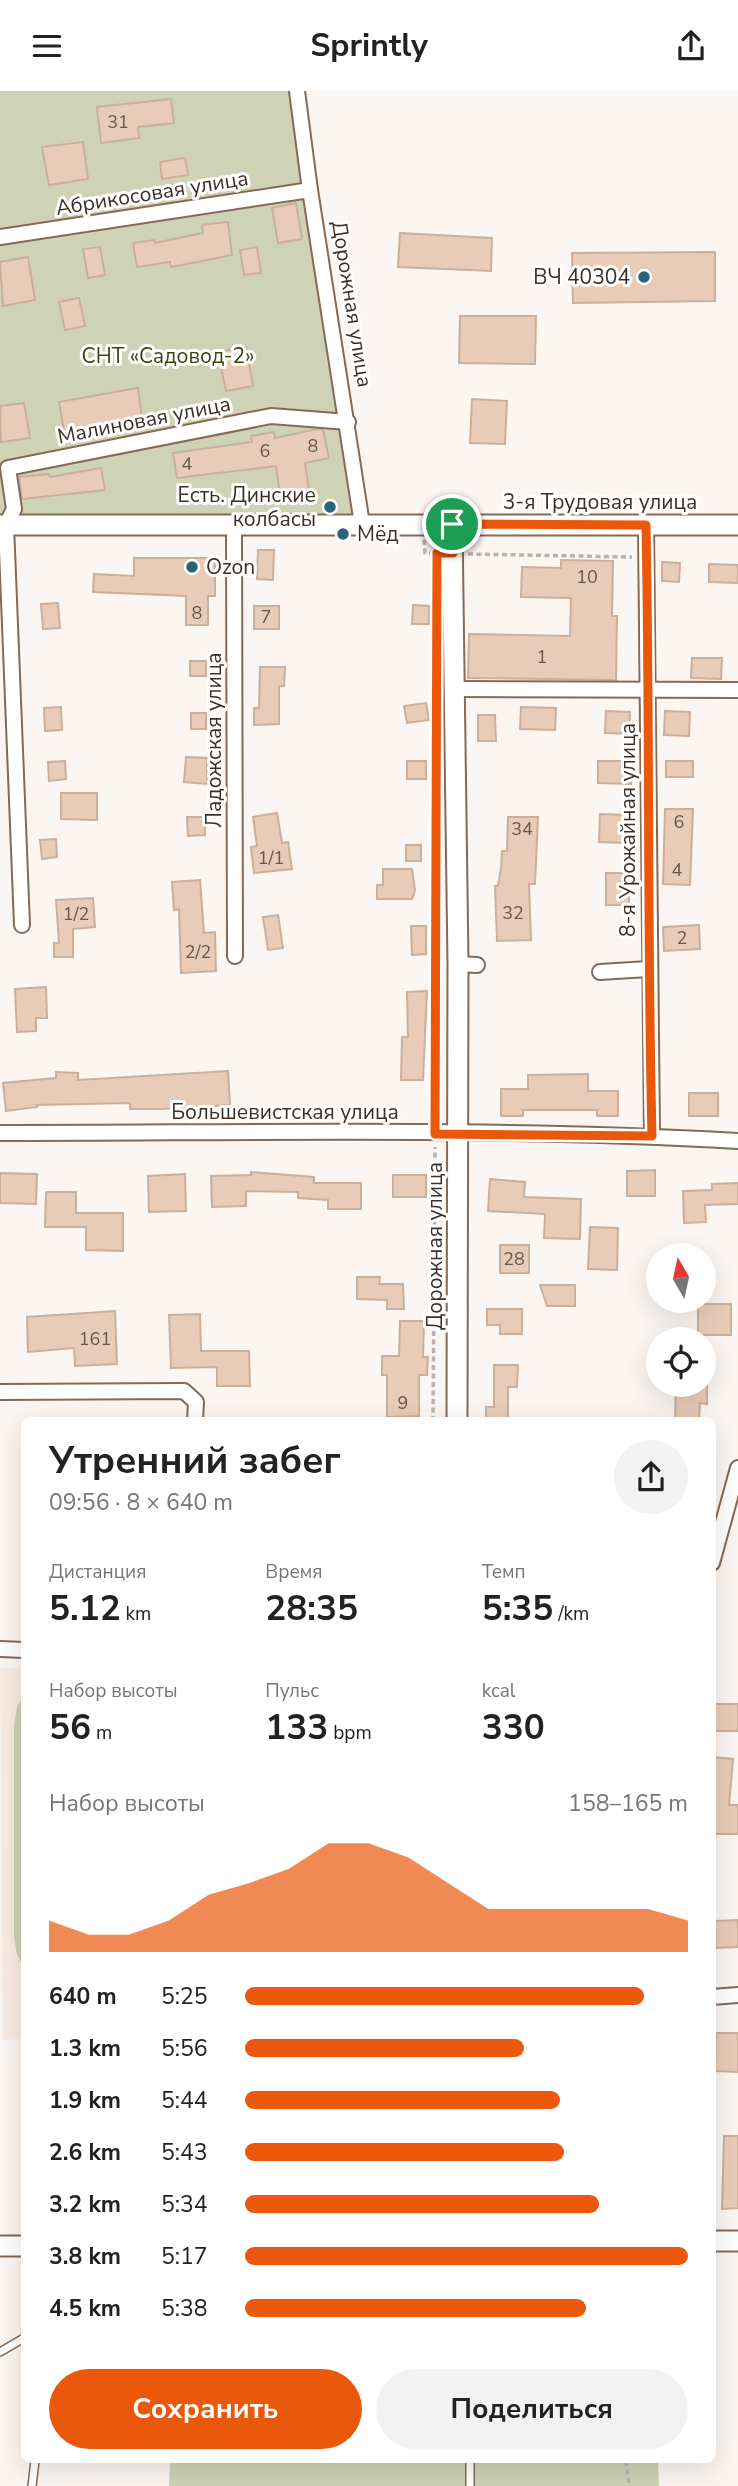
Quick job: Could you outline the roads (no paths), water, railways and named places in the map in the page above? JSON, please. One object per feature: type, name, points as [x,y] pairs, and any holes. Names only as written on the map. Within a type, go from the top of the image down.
[{"type":"street","name":"Дорожная улица","points":[[298,91],[310,190],[362,524]]},
{"type":"street","name":"Абрикосовая улица","points":[[0,237],[310,190]]},
{"type":"street","name":"Малиновая улица","points":[[3,524],[14,509],[8,468],[271,416],[348,422]]},
{"type":"street","name":"3-я Трудовая улица","points":[[3,524],[738,525]]},
{"type":"street","points":[[3,524],[22,925]]},
{"type":"street","name":"Ладожская улица","points":[[234,524],[235,956]]},
{"type":"street","name":"Дорожная улица","points":[[452,524],[445,553],[457,689],[468,964],[459,1134],[457,1417]]},
{"type":"street","name":"8-я Урожайная улица","points":[[646,525],[650,690],[648,969],[652,1136]]},
{"type":"street","points":[[457,689],[738,690]]},
{"type":"street","points":[[600,972],[648,969]]},
{"type":"street","name":"Большевистская улица","points":[[0,1133],[652,1136],[738,1141]]},
{"type":"street","points":[[0,1392],[184,1391],[196,1402],[195,1417]]},
{"type":"street","points":[[716,1548],[738,1468]]},
{"type":"street","points":[[0,1649],[21,1650]]},
{"type":"street","points":[[716,1997],[738,1995]]},
{"type":"street","points":[[716,2241],[738,2241]]},
{"type":"street","points":[[0,2246],[21,2246]]},
{"type":"lane","points":[[0,2352],[21,2340]]},
{"type":"lane","points":[[32,2486],[35,2463]]},
{"type":"lane","points":[[470,2463],[470,2486]]},
{"type":"place","name":"ВЧ 40304","points":[[644,277]]},
{"type":"place","name":"Есть. Динские колбасы","points":[[330,507]]},
{"type":"place","name":"Мёд","points":[[343,534]]},
{"type":"place","name":"Ozon","points":[[192,567]]},
{"type":"park label","name":"СНТ «Садовод-2»","points":[[168,356]]}]
